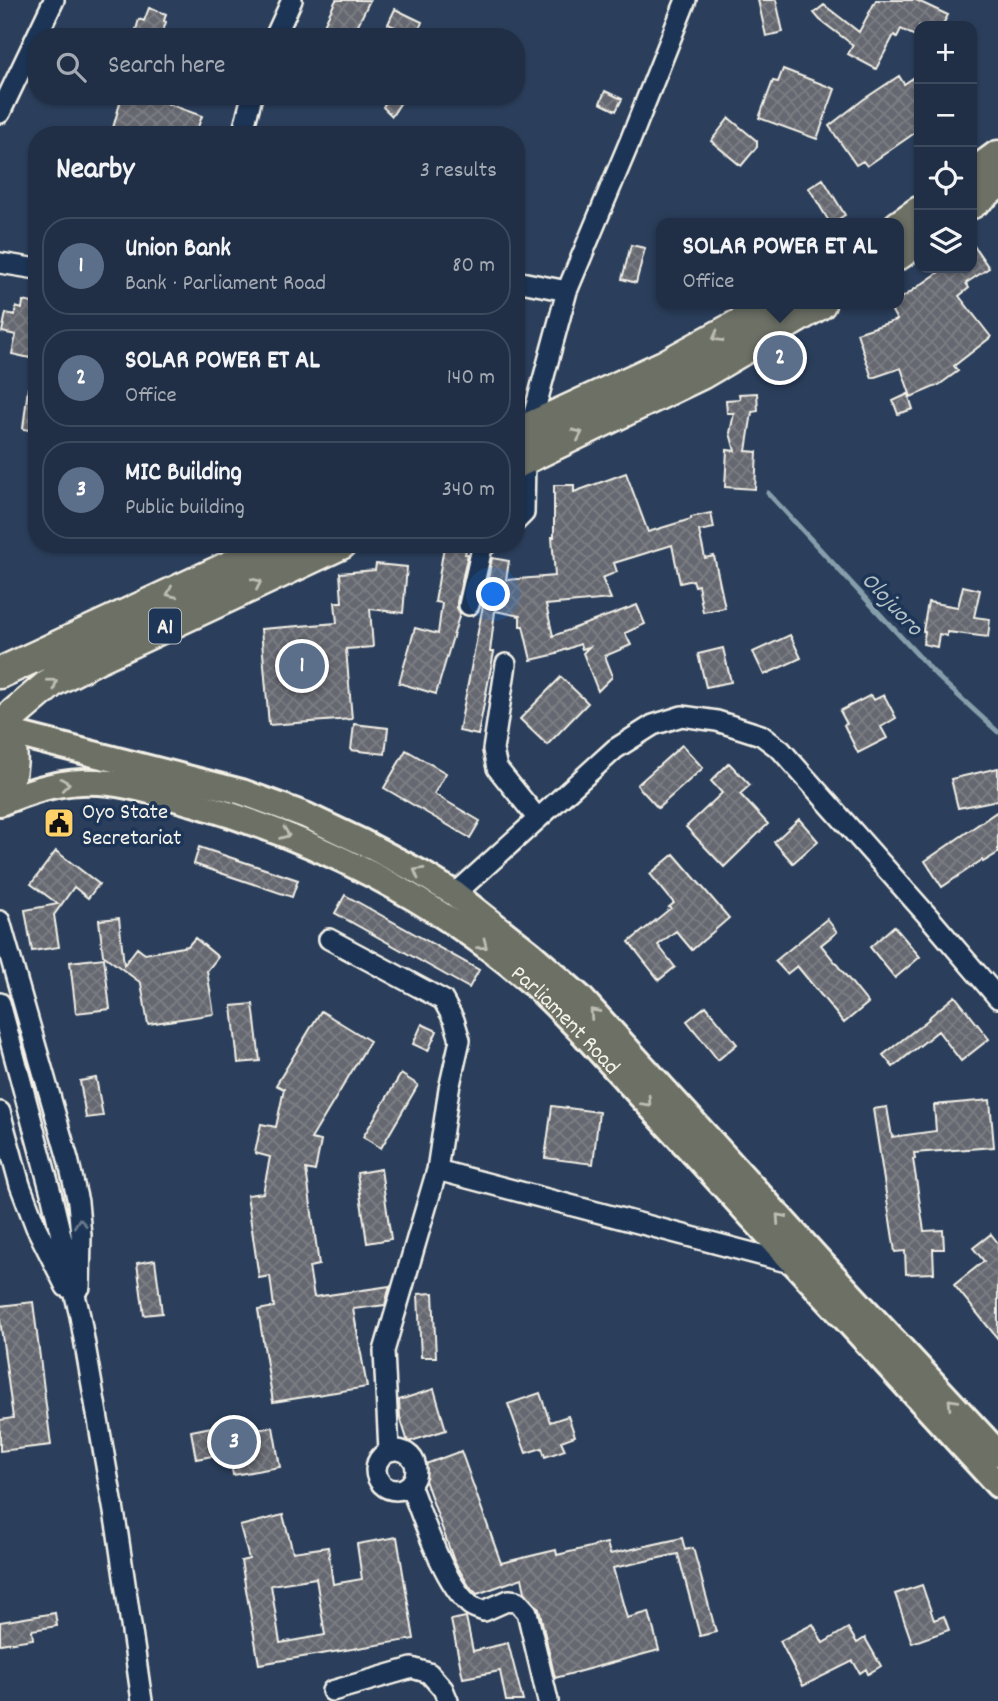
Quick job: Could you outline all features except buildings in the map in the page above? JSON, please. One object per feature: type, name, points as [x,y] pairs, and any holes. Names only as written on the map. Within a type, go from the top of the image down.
[{"type":"highway","points":[[977,171],[998,156]]},
{"type":"highway","points":[[977,199],[998,183]]},
{"type":"highway","points":[[526,447],[768,309]]},
{"type":"highway","points":[[526,447],[701,374],[812,309]]},
{"type":"highway","name":"A1","points":[[0,673],[259,553]]},
{"type":"highway","name":"A1","points":[[2,728],[53,681],[65,674],[322,553]]},
{"type":"highway","points":[[0,801],[12,769],[11,750],[2,728]]},
{"type":"main road","name":"Parliament Road","points":[[2,728],[242,792],[305,815],[362,842],[455,894],[580,997],[998,1485]]},
{"type":"main road","name":"Parliament Road","points":[[0,801],[56,784],[85,782],[134,788],[236,816],[353,864],[472,936],[532,983],[582,1031],[998,1453]]},
{"type":"street","points":[[41,28],[54,0]]},
{"type":"street","points":[[279,28],[292,0]]},
{"type":"street","points":[[525,480],[526,447],[567,291],[686,0]]},
{"type":"street","points":[[0,113],[28,54]]},
{"type":"street","points":[[244,126],[250,105]]},
{"type":"street","points":[[0,263],[28,268]]},
{"type":"street","points":[[525,283],[567,291]]},
{"type":"street","points":[[469,604],[481,553]]},
{"type":"street","points":[[506,664],[494,750],[498,768],[538,819]]},
{"type":"street","points":[[455,894],[615,749],[653,725],[682,716],[717,721],[761,735],[780,750],[998,998]]},
{"type":"street","points":[[0,921],[78,1202],[81,1235],[80,1316]]},
{"type":"street","points":[[329,939],[443,1000],[454,1020],[460,1040],[449,1090],[437,1170],[384,1351],[389,1451]]},
{"type":"street","points":[[0,1003],[51,1193],[80,1316],[118,1535],[142,1701]]},
{"type":"street","points":[[0,1112],[20,1185],[36,1227],[80,1316]]},
{"type":"street","points":[[437,1170],[807,1262]]},
{"type":"street","points":[[398,1450],[413,1460],[415,1477],[410,1485],[393,1490],[379,1481],[377,1463],[382,1456],[389,1451],[398,1450]]},
{"type":"street","points":[[410,1485],[442,1564],[471,1606],[484,1611],[509,1600],[517,1601],[527,1612],[548,1701]]},
{"type":"street","points":[[332,1690],[412,1668],[429,1673],[443,1689],[448,1701]]},
{"type":"waterway","name":"Olojuoro","points":[[768,493],[938,677],[998,732]]},
{"type":"place","name":"SOLAR POWER ET AL","points":[[780,358]]},
{"type":"place","name":"Union Bank","points":[[302,666]]},
{"type":"place","name":"Oyo State Secretariat","points":[[59,823]]},
{"type":"place","name":"MIC Building","points":[[234,1442]]}]
